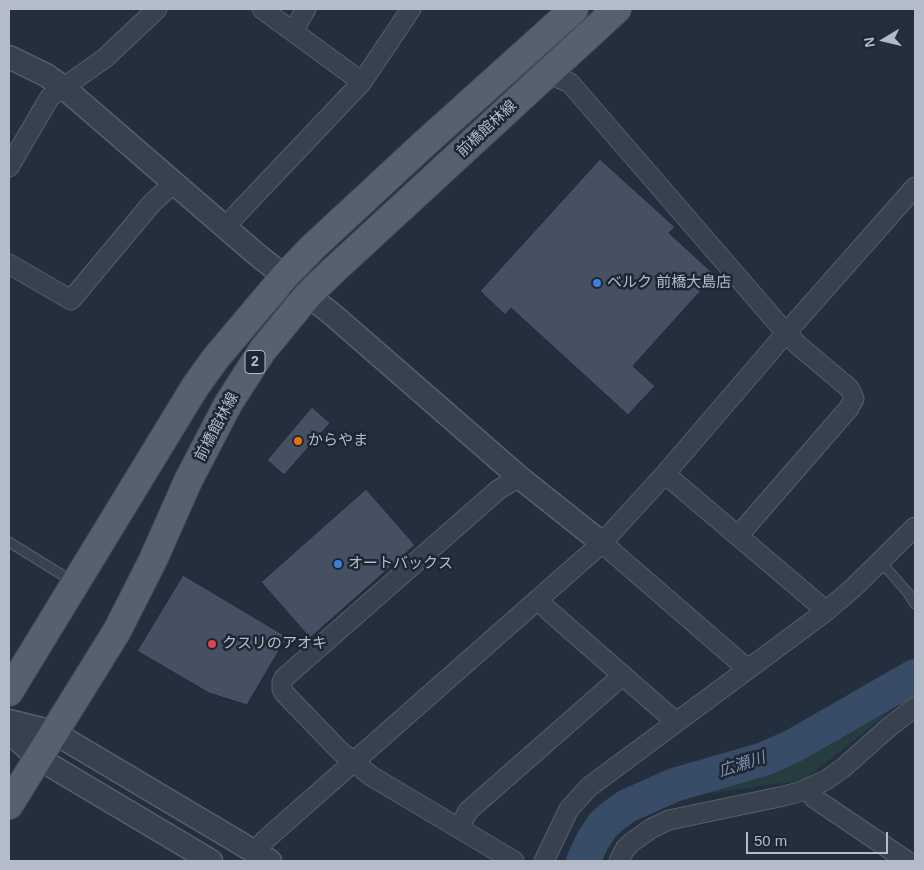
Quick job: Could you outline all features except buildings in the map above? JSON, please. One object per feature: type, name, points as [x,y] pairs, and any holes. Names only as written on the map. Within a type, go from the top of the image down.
[{"type":"main road","name":"前橋館林線","points":[[9,692],[195,387],[215,359],[313,247],[574,9]]},
{"type":"main road","name":"前橋館林線","points":[[9,805],[117,631],[188,481],[228,404],[262,352],[308,295],[618,9]]},
{"type":"street","points":[[9,167],[50,97],[105,58],[157,9]]},
{"type":"street","points":[[262,9],[362,82]]},
{"type":"street","points":[[293,31],[306,9]]},
{"type":"street","points":[[226,227],[236,214],[362,82],[411,9]]},
{"type":"street","points":[[9,57],[46,75],[62,87],[286,276],[519,477],[602,543],[743,665],[746,670]]},
{"type":"street","points":[[547,73],[570,83],[786,332],[799,346],[849,388],[854,399],[849,408],[738,536]]},
{"type":"street","points":[[9,264],[71,300],[152,203],[174,183]]},
{"type":"street","points":[[9,722],[53,732],[262,857],[264,841],[602,543],[665,474],[786,332],[915,187]]},
{"type":"street","points":[[665,474],[817,603],[825,612]]},
{"type":"street","points":[[514,861],[371,776],[340,751],[285,694],[282,689],[282,683],[284,678],[498,490],[519,477]]},
{"type":"street","points":[[544,861],[569,809],[578,797],[825,612],[852,589],[915,527]]},
{"type":"street","points":[[538,599],[548,610],[676,722]]},
{"type":"street","points":[[459,828],[468,811],[623,675]]},
{"type":"street","points":[[619,861],[625,849],[632,842],[652,828],[669,820],[784,796],[826,780],[843,768],[915,707]]},
{"type":"street","points":[[9,732],[38,758],[211,861]]},
{"type":"street","points":[[809,788],[814,798],[907,861]]},
{"type":"lane","points":[[9,542],[76,584]]},
{"type":"lane","points":[[879,563],[902,586],[915,604]]},
{"type":"green space","points":[[892,710],[804,780],[698,795],[804,754]]},
{"type":"waterway","name":"広瀬川","points":[[583,861],[603,825],[627,806],[674,785],[764,759],[793,746],[915,676]]},
{"type":"place","name":"ベルク 前橋大島店","points":[[597,283]]},
{"type":"place","name":"からやま","points":[[298,441]]},
{"type":"place","name":"オートバックス","points":[[338,564]]},
{"type":"place","name":"クスリのアオキ","points":[[212,644]]}]
